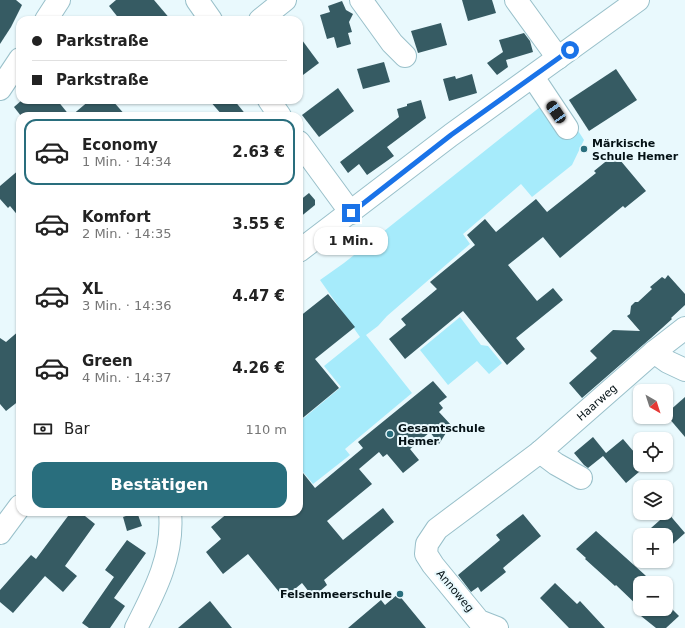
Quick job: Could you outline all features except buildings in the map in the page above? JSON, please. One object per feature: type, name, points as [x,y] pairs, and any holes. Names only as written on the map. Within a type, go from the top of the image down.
[{"type":"street","points":[[49,16],[59,0]]},
{"type":"street","points":[[197,0],[208,16]]},
{"type":"street","points":[[265,16],[285,0]]},
{"type":"street","points":[[361,0],[392,43],[405,56]]},
{"type":"street","points":[[516,0],[558,58]]},
{"type":"street","points":[[303,248],[351,213],[451,135],[638,0]]},
{"type":"street","points":[[0,89],[16,65]]},
{"type":"street","points":[[532,77],[567,128]]},
{"type":"street","points":[[303,147],[351,213]]},
{"type":"street","name":"Haarweg","points":[[427,544],[437,529],[540,452],[654,352],[685,328]]},
{"type":"street","points":[[654,352],[668,362],[685,370]]},
{"type":"street","points":[[540,452],[556,464],[581,478]]},
{"type":"street","points":[[0,533],[16,511]]},
{"type":"street","points":[[136,628],[163,571],[170,544],[170,516]]},
{"type":"street","name":"Annoweg","points":[[427,544],[426,554],[433,565],[479,621],[497,628]]},
{"type":"shaded area","points":[[555,95],[584,140],[572,165],[532,197],[521,184],[463,234],[470,244],[366,335],[412,393],[345,449],[350,455],[313,484],[303,472],[303,419],[341,387],[324,366],[360,337],[320,280],[344,263]]},
{"type":"shaded area","points":[[460,317],[481,345],[488,346],[502,363],[489,374],[477,361],[448,385],[420,350]]},
{"type":"place","name":"Märkische Schule Hemer","points":[[584,149]]},
{"type":"place","name":"Gesamtschule Hemer","points":[[390,434]]},
{"type":"place","name":"Felsenmeerschule","points":[[400,594]]},
{"type":"route","points":[[351,213],[451,135],[570,50]]}]
